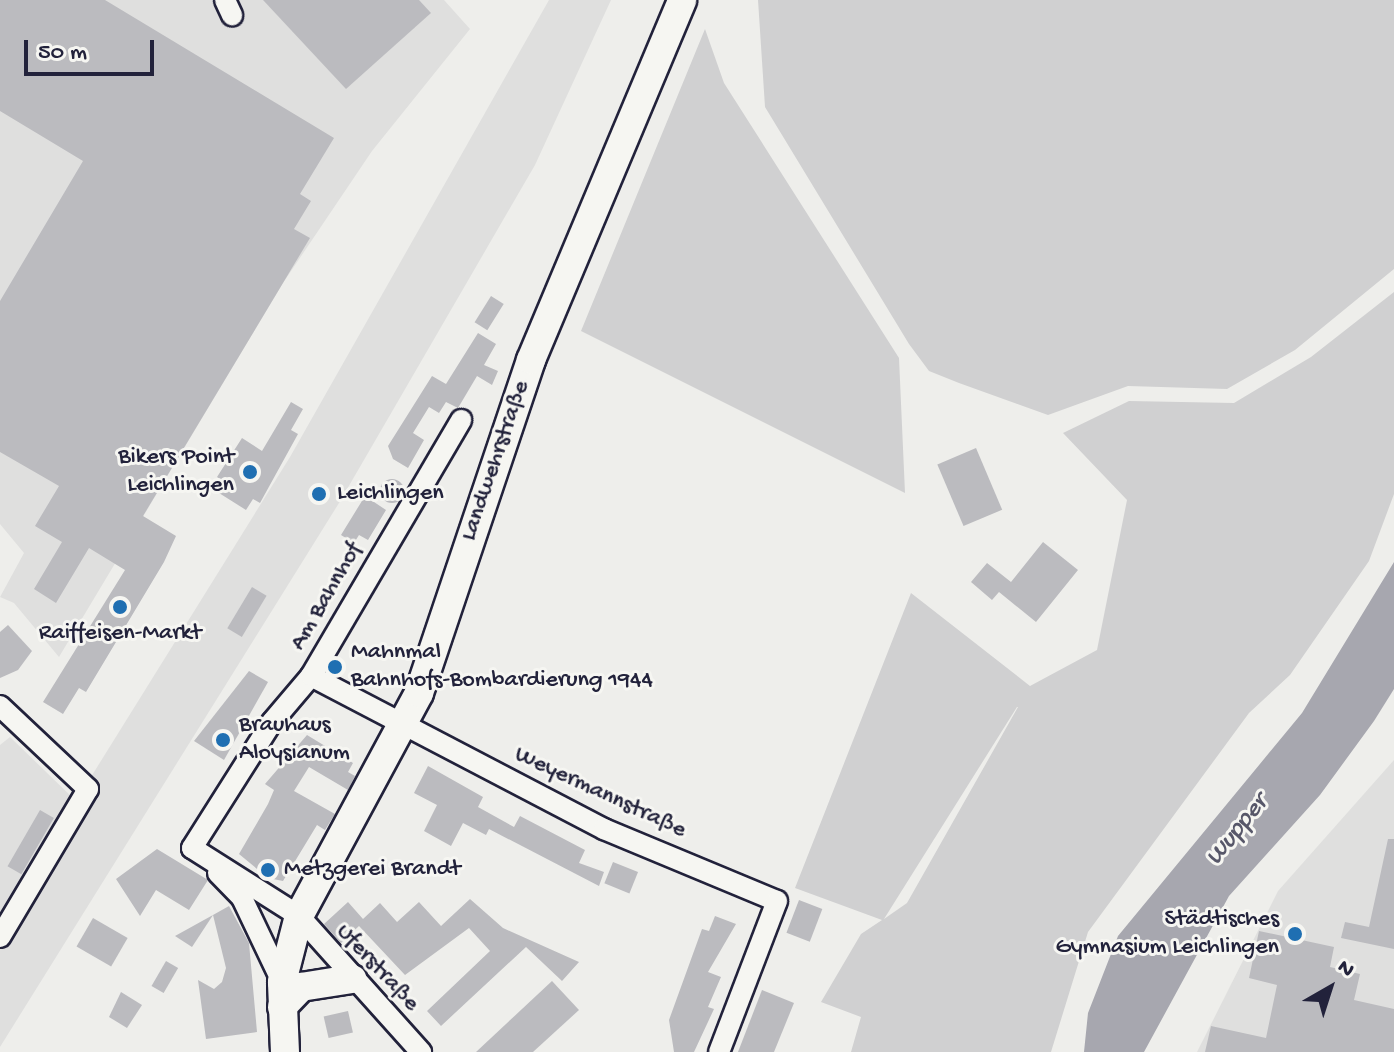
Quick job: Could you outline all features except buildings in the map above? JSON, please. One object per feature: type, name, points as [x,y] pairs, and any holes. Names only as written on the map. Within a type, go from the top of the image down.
[{"type":"main road","name":"Landwehrstraße","points":[[285,1052],[282,994],[299,916],[404,725],[531,360],[682,0]]},
{"type":"main road","points":[[282,994],[301,987],[352,979]]},
{"type":"street","name":"Am Bahnhof","points":[[192,848],[272,722],[311,676],[461,420]]},
{"type":"street","name":"Am Bahnhof","points":[[311,676],[404,725]]},
{"type":"street","points":[[0,706],[88,789],[0,937]]},
{"type":"street","name":"Weyermannstraße","points":[[404,725],[604,829],[777,901],[719,1052]]},
{"type":"street","name":"Uferstraße","points":[[192,848],[299,916],[352,979],[421,1052]]},
{"type":"street","points":[[192,848],[242,898],[282,994]]},
{"type":"shaded area","points":[[0,0],[444,0],[470,29],[372,151],[283,283],[59,657],[14,603],[0,597],[24,553],[0,524]]},
{"type":"shaded area","points":[[549,0],[611,0],[535,165],[339,503],[0,1047],[0,745],[10,737],[76,801],[290,457]]},
{"type":"shaded area","points":[[758,0],[1394,0],[1394,269],[1295,350],[1227,389],[1128,386],[1048,415],[929,371],[909,344],[765,107]]},
{"type":"shaded area","points":[[705,29],[724,83],[899,358],[905,493],[581,331]]},
{"type":"shaded area","points":[[1394,292],[1394,494],[1369,561],[1290,675],[1249,713],[1088,932],[1051,1052],[851,1052],[861,1017],[821,1002],[861,934],[882,920],[795,888],[911,593],[1030,686],[1097,650],[1127,500],[1063,433],[1129,401],[1234,403],[1311,357]],"holes":[[[1018,707],[907,903],[884,919]]]},
{"type":"shaded area","name":"Städtisches Gymnasium Leichlingen","points":[[1394,760],[1394,1052],[1197,1052],[1278,891]]},
{"type":"water","name":"Wupper","points":[[1394,562],[1394,689],[1374,721],[1320,795],[1229,896],[1144,1052],[1084,1052],[1088,1013],[1118,936],[1302,713]]},
{"type":"place","name":"Bikers Point Leichlingen","points":[[250,472]]},
{"type":"place","name":"Leichlingen","points":[[319,494]]},
{"type":"place","name":"Raiffeisen-Markt","points":[[120,607]]},
{"type":"place","name":"Mahnmal Bahnhofs-Bombardierung 1944","points":[[335,667]]},
{"type":"place","name":"Brauhaus Aloysianum","points":[[223,740]]},
{"type":"place","name":"Metzgerei Brandt","points":[[268,870]]},
{"type":"place","name":"Städtisches Gymnasium Leichlingen","points":[[1295,934]]}]
